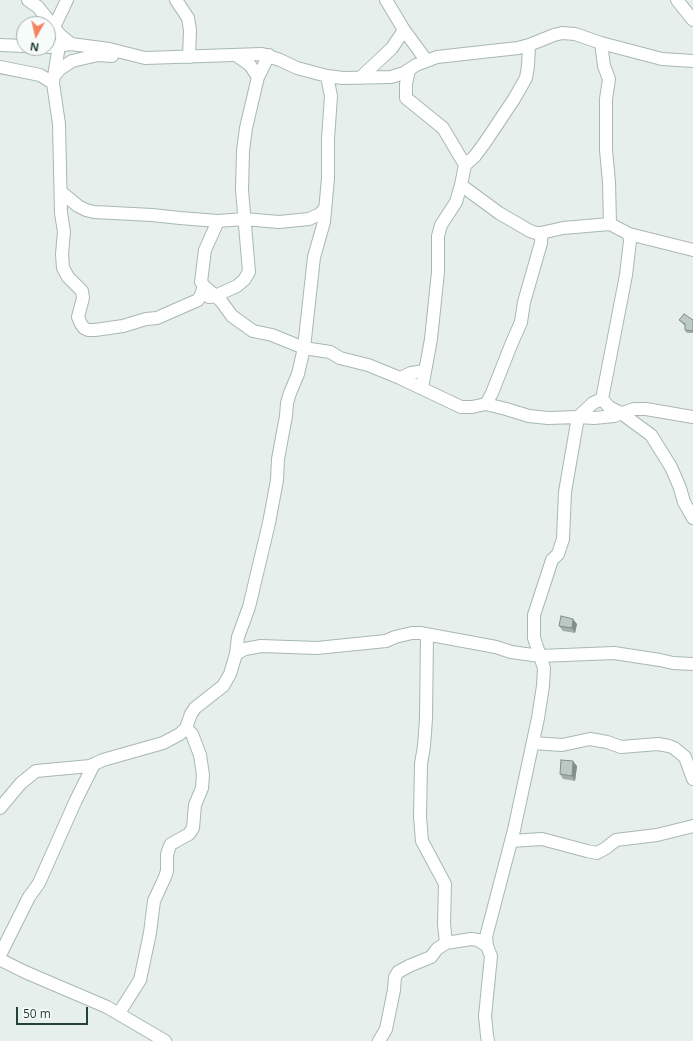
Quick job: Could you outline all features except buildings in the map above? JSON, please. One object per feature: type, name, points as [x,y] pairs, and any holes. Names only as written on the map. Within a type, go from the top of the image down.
[{"type":"street","points":[[28,0],[38,7],[44,16]]},
{"type":"street","points":[[56,18],[67,0]]},
{"type":"street","points":[[176,0],[188,18],[190,30],[189,57]]},
{"type":"street","points":[[386,0],[404,30],[426,60]]},
{"type":"street","points":[[678,0],[693,20]]},
{"type":"street","points":[[360,78],[392,48],[404,30]]},
{"type":"street","points":[[53,79],[60,69],[72,61],[98,55],[145,58],[262,54],[269,55],[297,68],[327,76],[343,78],[391,78],[437,56],[514,48],[529,45],[562,33],[575,34],[601,43],[662,59],[693,61]]},
{"type":"street","points":[[601,43],[604,66],[608,79],[606,99],[606,150],[609,182],[610,224]]},
{"type":"street","points":[[0,45],[16,46]]},
{"type":"street","points":[[422,388],[431,339],[438,272],[438,236],[441,225],[456,202],[465,165],[475,156],[521,88],[526,78],[529,45]]},
{"type":"street","points":[[131,56],[110,49],[59,46],[53,79],[59,124],[61,213],[64,232],[62,268],[68,277],[82,291],[83,298],[78,317],[84,328],[88,330],[128,325],[146,319],[157,318],[198,300],[215,296],[237,286],[244,280],[248,272],[242,190],[243,150],[246,128],[258,77],[269,55]]},
{"type":"street","points":[[236,55],[250,65],[258,77]]},
{"type":"street","points":[[0,67],[53,79]]},
{"type":"street","points":[[409,70],[406,84],[406,98],[443,128],[465,165]]},
{"type":"street","points":[[0,808],[21,783],[36,771],[90,766],[103,760],[163,743],[180,734],[186,728],[195,708],[226,682],[234,664],[238,638],[249,607],[269,523],[277,480],[278,459],[287,403],[298,374],[304,348],[314,257],[324,222],[328,178],[328,139],[331,96],[327,76]]},
{"type":"street","points":[[331,96],[343,78]]},
{"type":"street","points":[[461,185],[499,213],[530,231],[541,234],[556,229],[610,224],[630,234],[693,250]]},
{"type":"street","points":[[61,192],[78,206],[94,212],[152,215],[218,221],[244,219],[279,222],[309,219],[320,214],[325,208]]},
{"type":"street","points":[[218,221],[205,250],[201,282],[232,316],[253,331],[272,335],[304,348],[330,352],[340,358],[368,365],[422,388],[461,408],[472,408],[486,404],[538,418],[594,418],[614,416],[634,409],[646,409],[693,417]]},
{"type":"street","points":[[486,404],[492,393],[510,344],[521,322],[524,302],[541,244],[541,234]]},
{"type":"street","points":[[602,399],[626,275],[630,234]]},
{"type":"street","points":[[198,300],[204,286]]},
{"type":"street","points":[[400,378],[411,373],[425,371]]},
{"type":"street","points":[[602,399],[609,407],[621,413],[651,434],[671,466],[684,502],[693,518]]},
{"type":"street","points":[[488,1041],[485,1016],[491,956],[487,946],[486,937],[511,841],[533,743],[543,686],[544,668],[534,638],[534,615],[552,560],[558,554],[563,539],[565,492],[578,417],[593,403],[602,399]]},
{"type":"street","points":[[236,654],[245,649],[261,646],[317,648],[386,641],[412,633],[540,656],[614,653],[660,660],[673,664],[693,664]]},
{"type":"street","points":[[427,635],[425,739],[421,764],[420,817],[422,841],[445,884],[444,924],[446,943]]},
{"type":"street","points":[[119,1013],[140,980],[150,933],[154,901],[167,871],[167,856],[169,848],[171,844],[189,834],[193,828],[195,805],[202,788],[203,775],[200,755],[192,734],[186,728]]},
{"type":"street","points":[[533,743],[562,745],[590,739],[608,742],[621,747],[658,744],[669,746],[685,757],[693,779]]},
{"type":"street","points":[[0,955],[29,897],[39,883],[69,814],[94,764]]},
{"type":"street","points":[[511,841],[542,839],[597,852],[606,848],[616,840],[657,835],[693,826]]},
{"type":"street","points":[[379,1041],[383,1035],[389,1018],[396,975],[403,969],[431,957],[446,943],[475,939],[487,946]]},
{"type":"street","points":[[0,958],[1,960],[25,972],[119,1013],[165,1041]]}]
